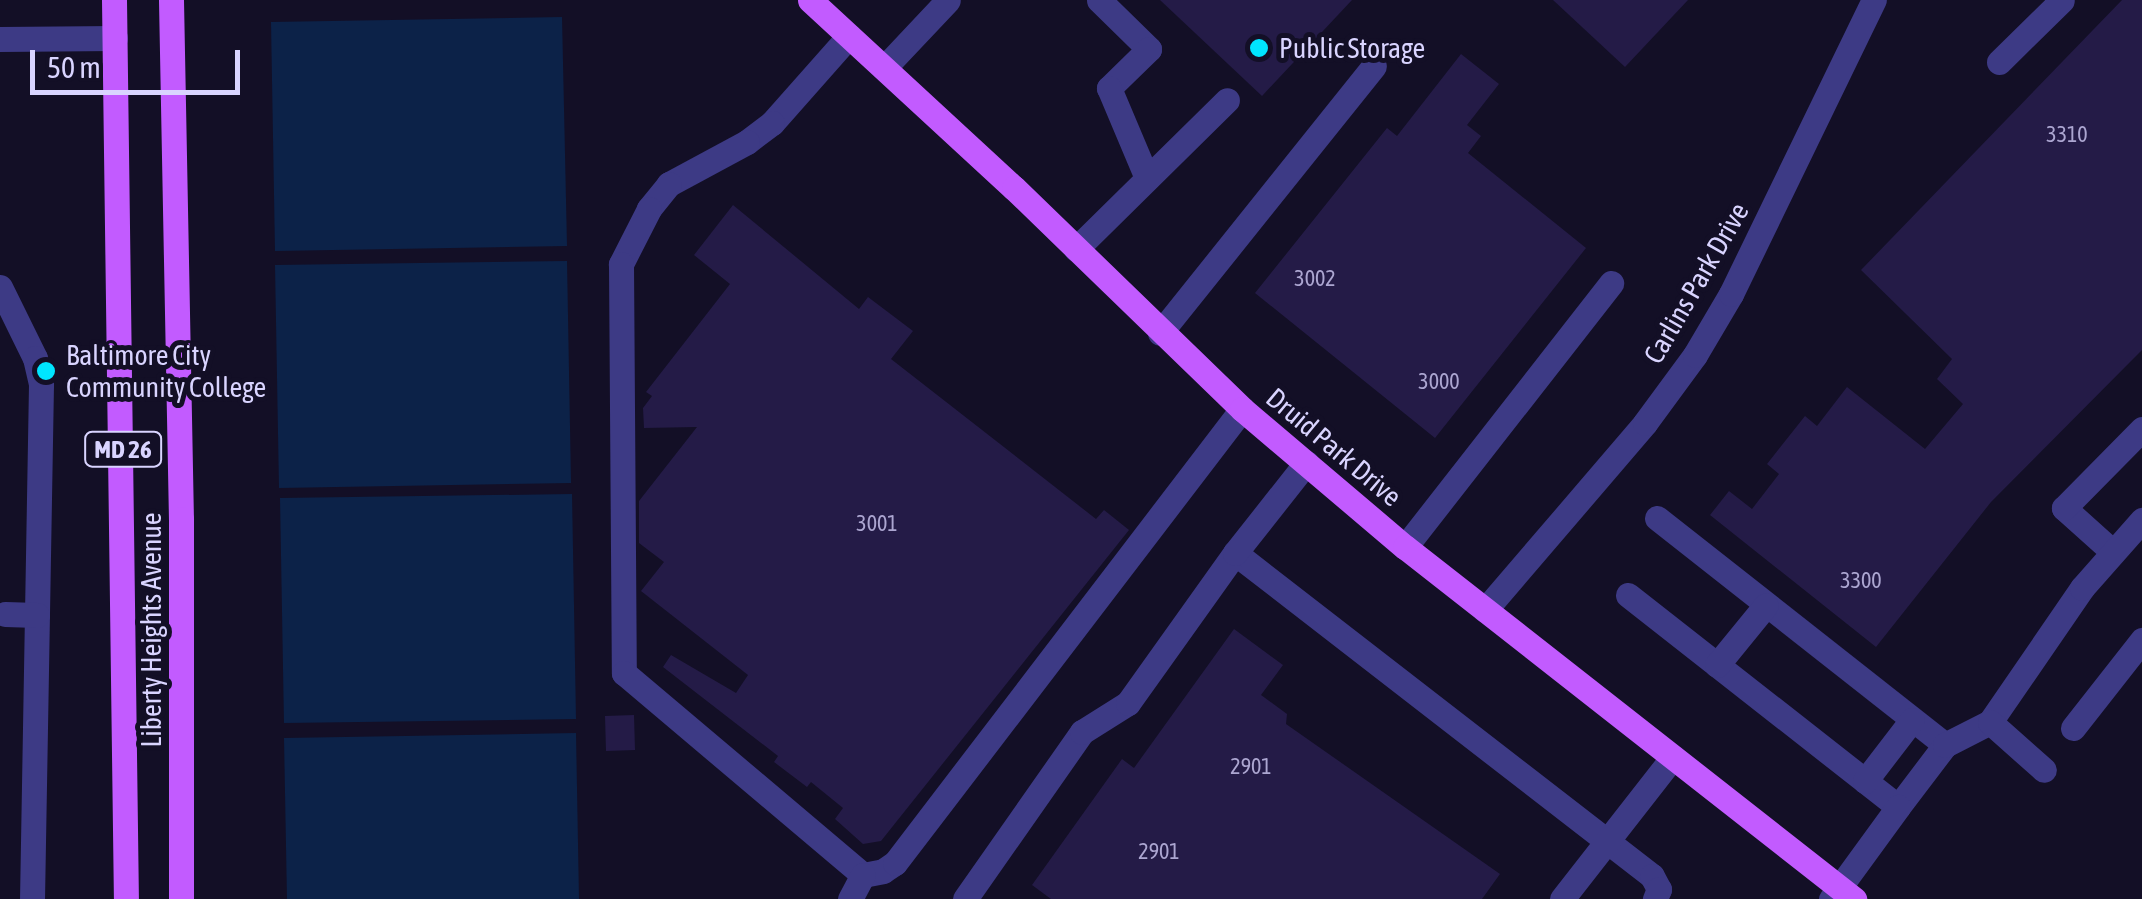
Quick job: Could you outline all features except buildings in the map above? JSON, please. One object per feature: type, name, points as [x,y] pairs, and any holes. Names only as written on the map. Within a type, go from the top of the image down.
[{"type":"main road","name":"Liberty Heights Avenue","points":[[114,0],[126,899]]},
{"type":"main road","name":"Liberty Heights Avenue","points":[[170,0],[181,573],[181,899]]},
{"type":"main road","name":"Druid Park Drive","points":[[810,0],[1242,409],[1405,546],[1673,756],[1842,895]]},
{"type":"street","points":[[884,68],[948,0]]},
{"type":"street","points":[[1099,0],[1148,49],[1109,88],[1122,127],[1147,178]]},
{"type":"street","name":"Carlins Park Drive","points":[[1485,610],[1645,423],[1695,354],[1731,294],[1874,0]]},
{"type":"street","points":[[1999,62],[2062,0]]},
{"type":"street","points":[[849,36],[772,123],[747,142],[669,184],[648,210],[621,264],[624,674],[863,876]]},
{"type":"street","points":[[0,39],[115,38]]},
{"type":"street","points":[[1160,332],[1374,66]]},
{"type":"street","points":[[1076,249],[1226,100]]},
{"type":"street","points":[[1405,546],[1612,283]]},
{"type":"street","points":[[0,288],[36,358],[42,384],[32,899]]},
{"type":"street","points":[[850,899],[863,876],[895,863],[1242,409]]},
{"type":"street","points":[[2114,552],[2064,508],[2142,428]]},
{"type":"street","points":[[965,899],[1082,732],[1128,703],[1235,553],[1306,463]]},
{"type":"street","points":[[1657,518],[1945,745]]},
{"type":"street","points":[[1842,895],[1898,807],[1945,745],[1990,722],[2082,588],[2142,520]]},
{"type":"street","points":[[1235,553],[1652,876],[1659,888],[1655,899]]},
{"type":"street","points":[[1628,595],[1898,807]]},
{"type":"street","points":[[1717,665],[1766,605]]},
{"type":"street","points":[[4,614],[37,615]]},
{"type":"street","points":[[2073,728],[2142,640]]},
{"type":"street","points":[[1864,781],[1912,720]]},
{"type":"street","points":[[1990,722],[2044,770]]},
{"type":"street","points":[[1562,899],[1673,756]]},
{"type":"water","points":[[562,17],[567,246],[275,251],[271,22]]},
{"type":"water","points":[[567,261],[571,483],[279,488],[275,265]]},
{"type":"water","points":[[572,494],[576,719],[284,723],[280,498]]},
{"type":"water","points":[[576,733],[579,899],[287,899],[284,738]]},
{"type":"place","name":"Public Storage","points":[[1259,48]]},
{"type":"place","name":"Baltimore City Community College","points":[[46,371]]}]
